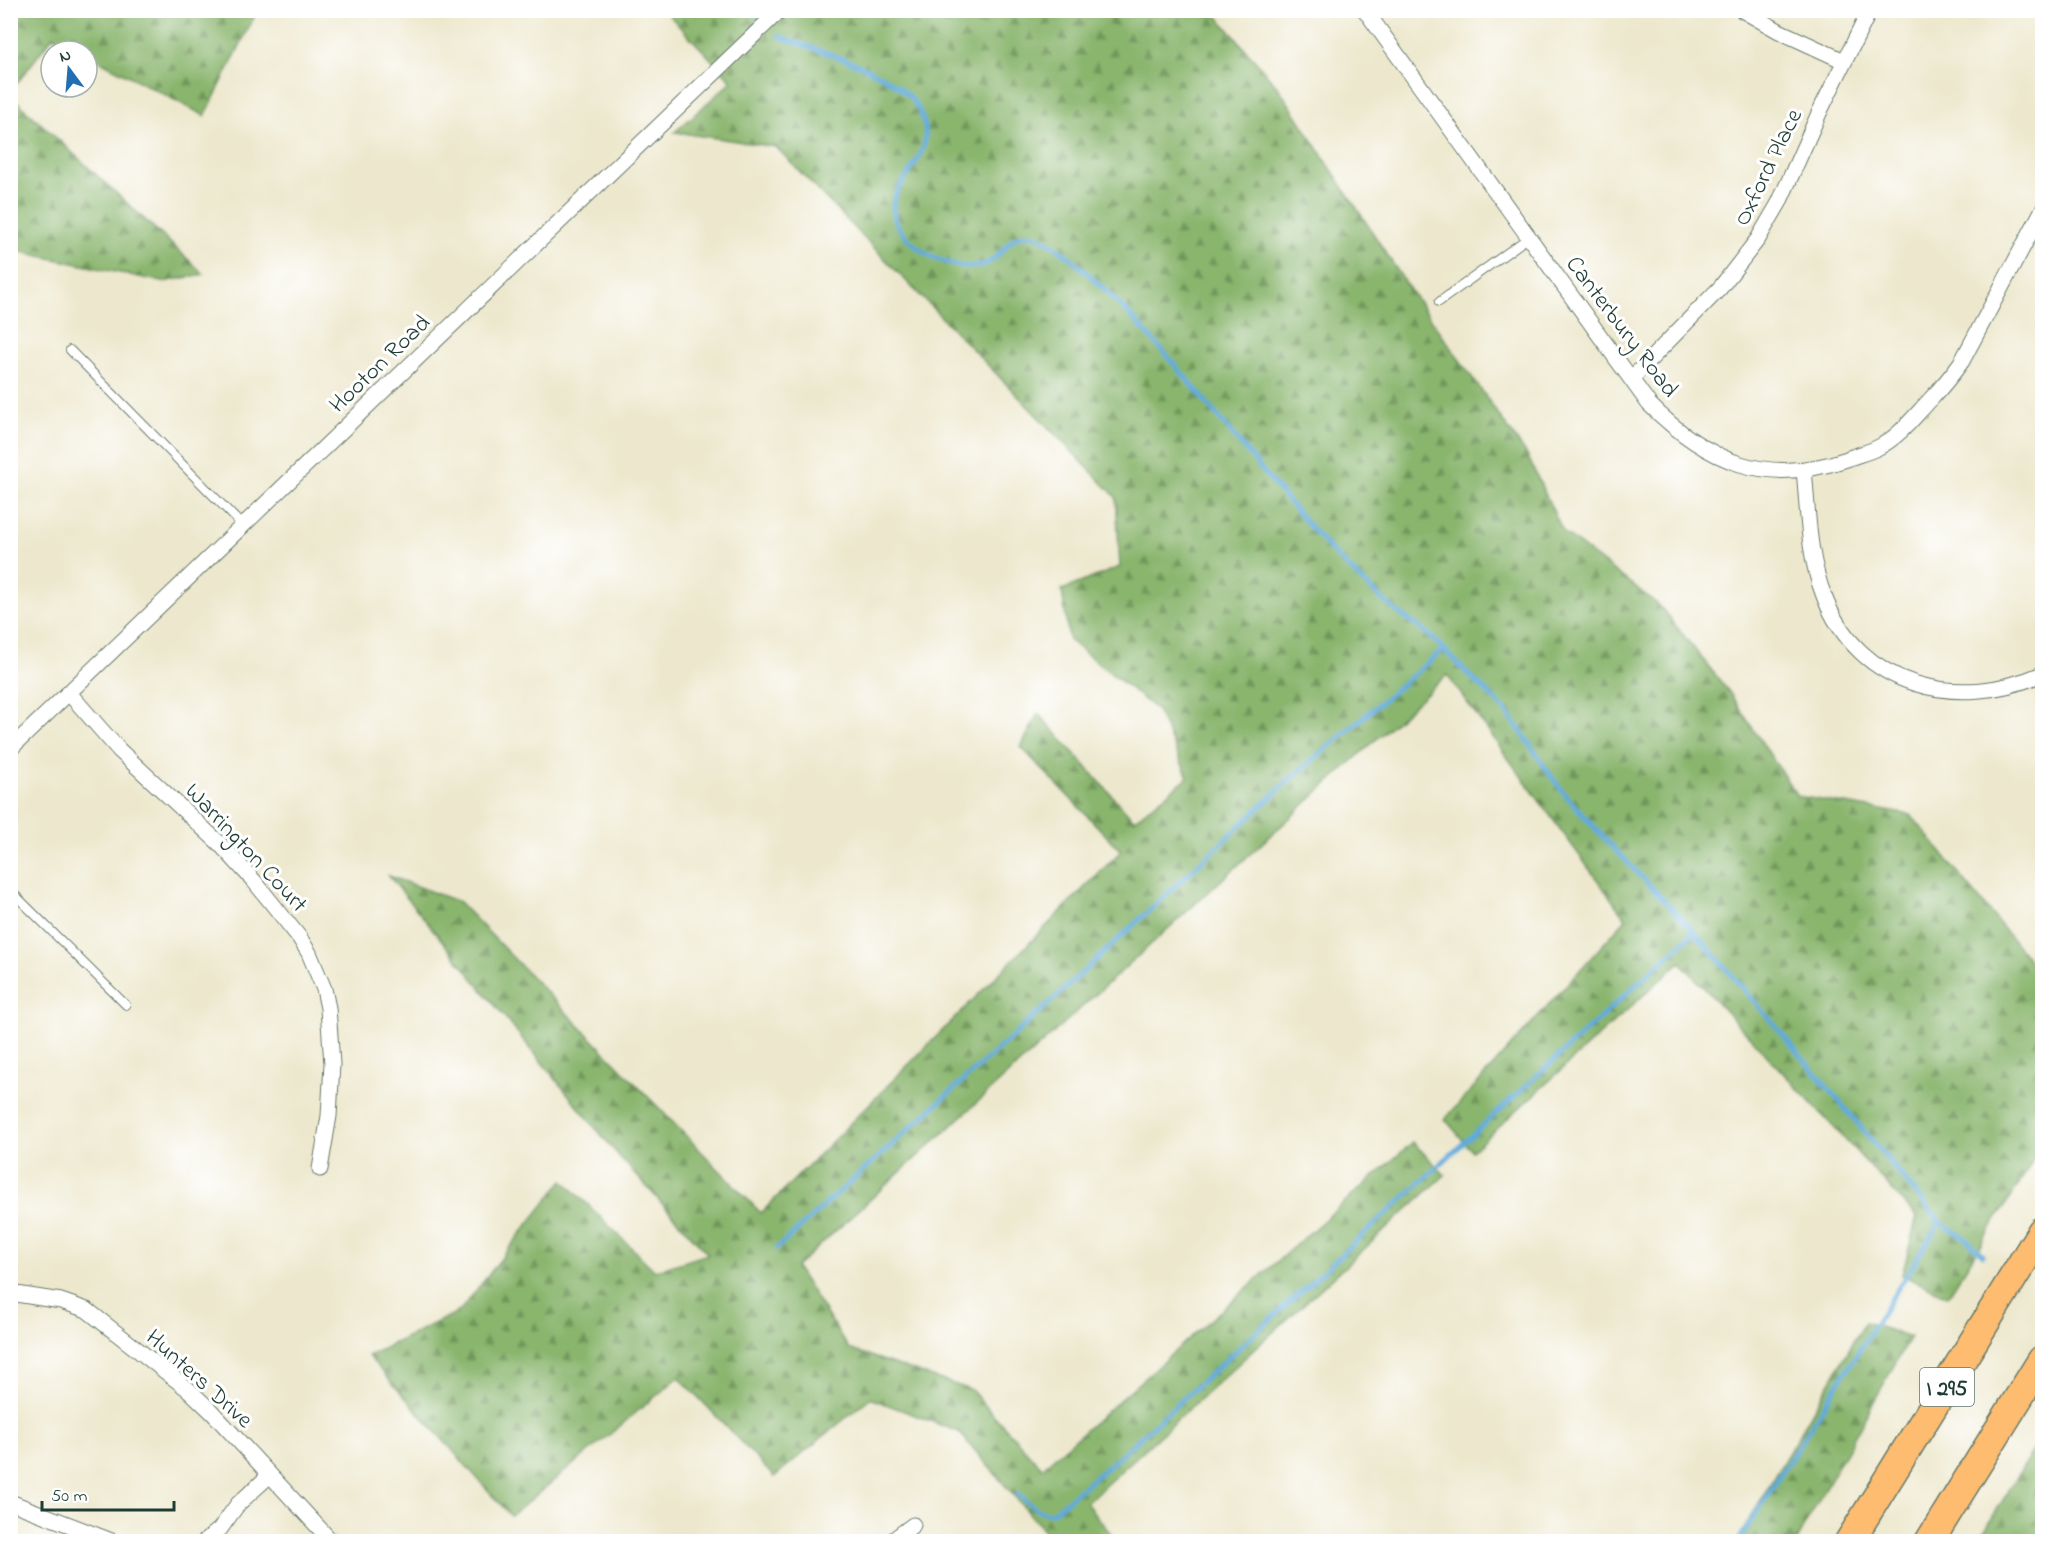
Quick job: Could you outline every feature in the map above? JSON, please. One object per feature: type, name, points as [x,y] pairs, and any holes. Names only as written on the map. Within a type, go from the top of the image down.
[{"type":"highway","name":"I 295","points":[[1850,1542],[2043,1231]]},
{"type":"highway","name":"I 295","points":[[1929,1542],[2043,1360]]},
{"type":"street","name":"Hooton Road","points":[[10,749],[780,10]]},
{"type":"street","name":"Canterbury Road","points":[[1365,10],[1649,404],[1666,421],[1714,454],[1734,462],[1767,470],[1804,469],[1833,464],[1877,448],[1914,420],[1929,400],[1948,382],[1962,361],[2043,211]]},
{"type":"street","points":[[1742,10],[1844,62]]},
{"type":"street","name":"Oxford Place","points":[[1631,379],[1720,288],[1758,239],[1779,203],[1870,10]]},
{"type":"street","points":[[1804,469],[1809,532],[1818,581],[1832,614],[1853,644],[1881,669],[1898,678],[1935,690],[1975,691],[2014,685],[2043,674]]},
{"type":"street","name":"Warrington Court","points":[[69,693],[119,750],[219,843],[288,922],[309,953],[324,989],[331,1043],[332,1094],[320,1169]]},
{"type":"street","name":"Hunters Drive","points":[[10,1293],[61,1301],[87,1310],[189,1390],[332,1542]]},
{"type":"street","points":[[204,1542],[220,1529],[238,1504],[270,1475]]},
{"type":"street","points":[[10,1502],[114,1542]]},
{"type":"street","points":[[890,1542],[913,1525]]},
{"type":"lane","points":[[1439,302],[1529,237]]},
{"type":"lane","points":[[70,350],[243,526]]},
{"type":"lane","points":[[10,890],[126,1005]]},
{"type":"green space","points":[[11,10],[257,10],[205,116],[99,60],[99,39],[59,39],[53,36],[51,39],[39,39],[39,54],[11,91]]},
{"type":"green space","points":[[665,11],[1213,11],[1280,90],[1408,287],[1527,455],[1563,532],[1660,606],[1729,692],[1797,796],[1911,815],[2042,976],[2042,1143],[2027,1171],[1948,1296],[1902,1275],[1917,1217],[1680,962],[1472,1151],[1445,1119],[1626,919],[1447,675],[796,1267],[849,1349],[971,1390],[1042,1468],[1413,1142],[1445,1175],[1086,1503],[1117,1541],[1053,1541],[959,1432],[870,1398],[774,1477],[679,1377],[511,1516],[368,1356],[460,1311],[563,1180],[655,1271],[708,1254],[617,1154],[389,876],[459,902],[761,1213],[1121,851],[1021,747],[1038,713],[1134,820],[1188,777],[1157,710],[1069,640],[1062,590],[1120,567],[1116,497],[776,147],[675,132],[732,81]]},
{"type":"green space","points":[[11,96],[204,274],[163,282],[11,250]]},
{"type":"green space","points":[[1865,1322],[1910,1337],[1796,1541],[1737,1541]]},
{"type":"green space","points":[[2042,1436],[2042,1541],[1978,1541]]},
{"type":"waterway","points":[[748,10],[756,15]]},
{"type":"waterway","points":[[779,36],[847,60],[881,76],[909,96],[917,107],[925,128],[924,144],[919,158],[895,196],[893,209],[897,224],[917,247],[937,259],[971,267],[991,261],[1015,238],[1026,235],[1041,238],[1066,254],[1119,304],[1181,372],[1299,515],[1330,549],[1387,604],[1435,641],[1502,707],[1576,807],[1695,933],[1940,1222],[1966,1239],[1983,1255]]},
{"type":"waterway","points":[[777,1248],[1055,998],[1289,780],[1443,650]]},
{"type":"waterway","points":[[1018,1494],[1038,1510],[1053,1512],[1112,1463],[1694,932]]},
{"type":"waterway","points":[[1738,1542],[1940,1222]]}]
